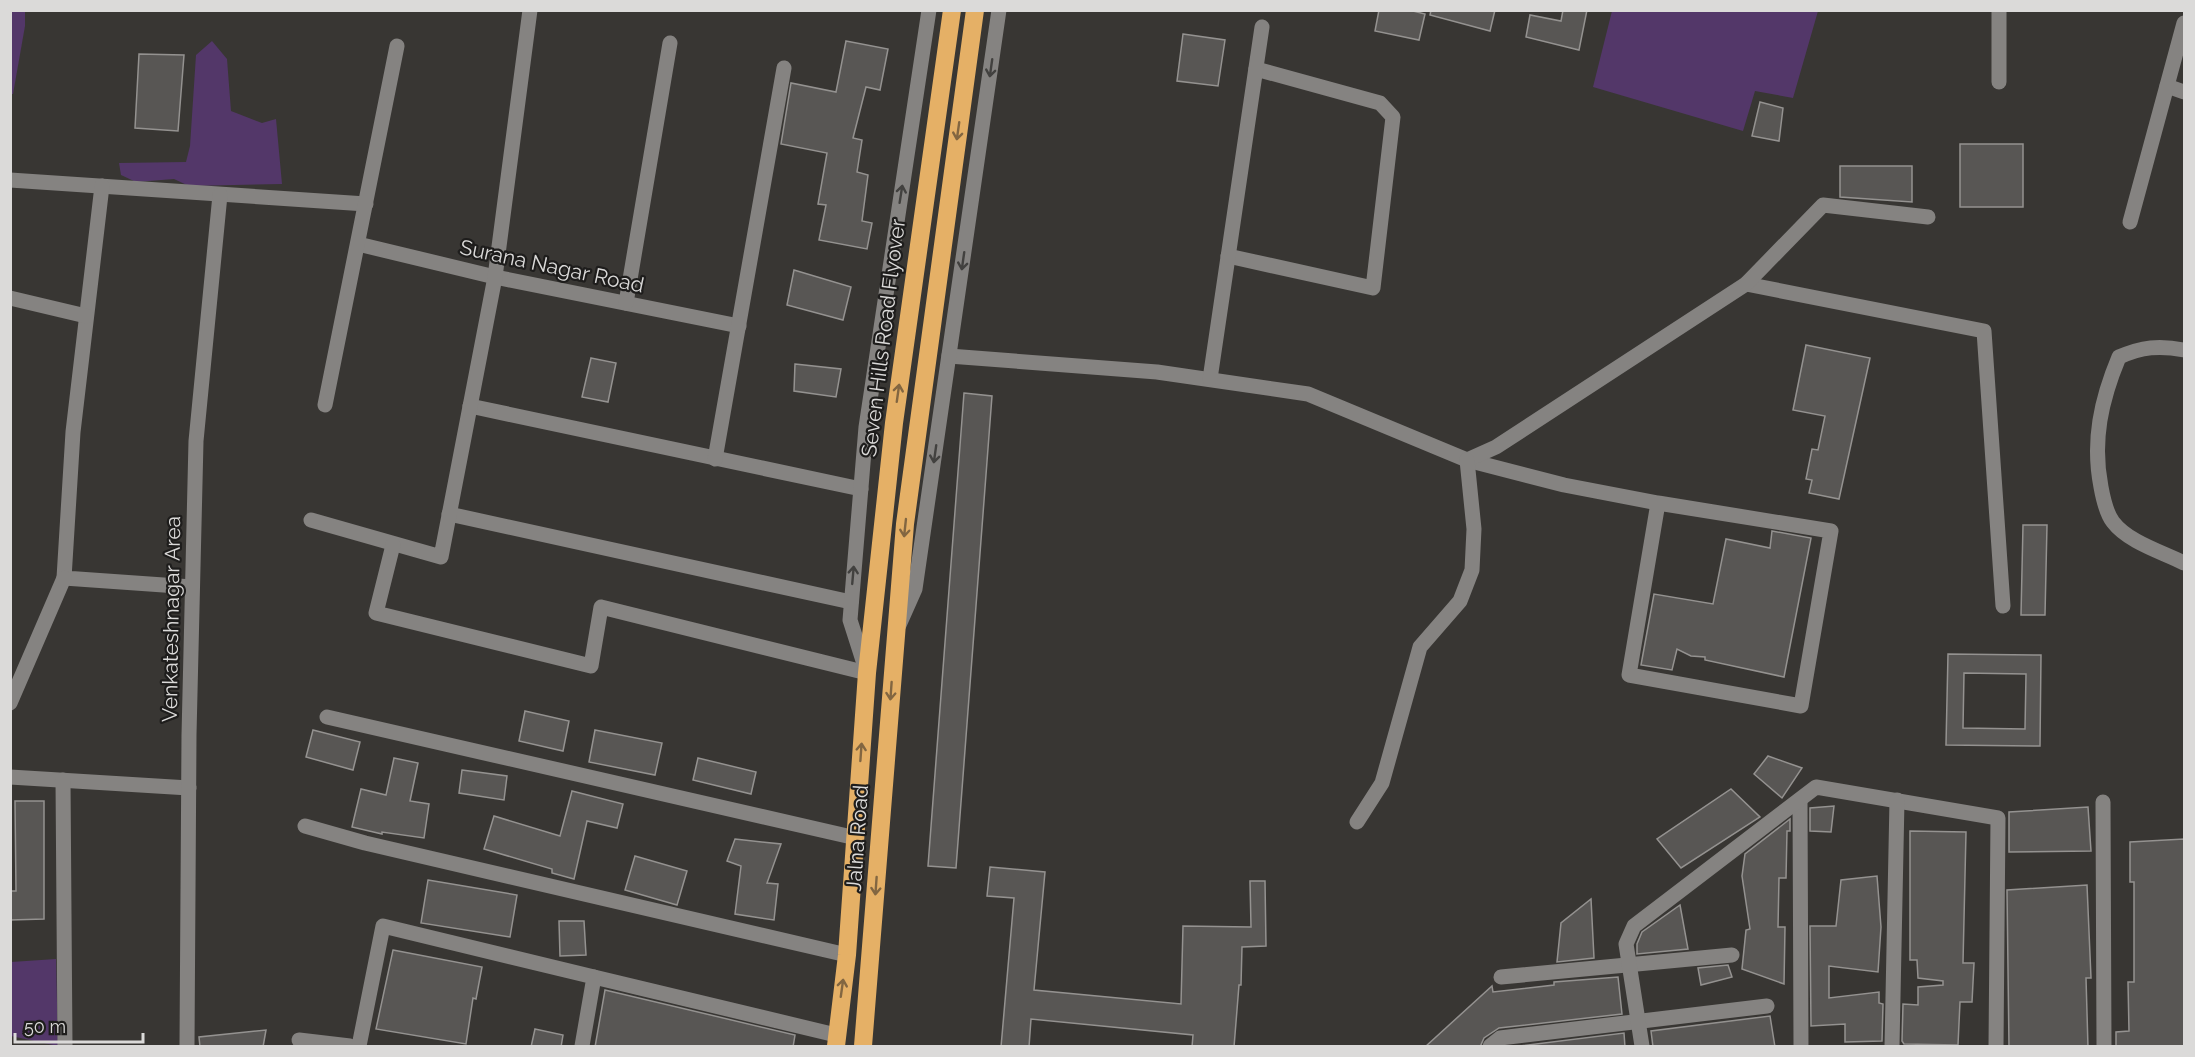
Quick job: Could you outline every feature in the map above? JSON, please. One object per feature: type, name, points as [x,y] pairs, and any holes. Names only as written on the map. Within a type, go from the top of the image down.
[{"type":"highway","name":"Seven Hills Road Flyover","points":[[867,673],[897,399],[952,10]]},
{"type":"highway","points":[[896,633],[927,356],[975,10]]},
{"type":"highway","name":"Jalna Road","points":[[863,1047],[896,633]]},
{"type":"highway","name":"Jalna Road","points":[[836,1041],[847,955],[867,673]]},
{"type":"street","points":[[311,520],[441,557],[495,277],[530,10]]},
{"type":"street","points":[[867,673],[850,620],[866,427],[928,10]]},
{"type":"street","points":[[896,633],[915,589],[999,10]]},
{"type":"street","points":[[1999,10],[1999,82]]},
{"type":"street","points":[[2130,222],[2184,23]]},
{"type":"street","points":[[1210,380],[1262,27]]},
{"type":"street","points":[[626,303],[670,43]]},
{"type":"street","points":[[326,405],[397,46]]},
{"type":"street","points":[[715,459],[784,68]]},
{"type":"street","points":[[1228,255],[1372,288],[1393,117],[1380,103],[1256,69]]},
{"type":"street","points":[[2167,86],[2184,92]]},
{"type":"street","points":[[10,180],[366,204]]},
{"type":"street","points":[[10,703],[64,578],[73,432],[102,186]]},
{"type":"street","name":"Venkateshnagar Area","points":[[188,1047],[189,788],[196,441],[220,195]]},
{"type":"street","points":[[1467,460],[1496,447],[1746,284],[1823,205],[1928,217]]},
{"type":"street","name":"Surana Nagar Road","points":[[358,244],[495,277],[739,326]]},
{"type":"street","points":[[1746,284],[1984,331],[2002,606]]},
{"type":"street","points":[[10,298],[86,316]]},
{"type":"street","points":[[2184,350],[2162,345],[2139,348],[2119,357],[2105,391],[2099,417],[2096,461],[2103,499],[2112,521],[2127,534],[2184,563]]},
{"type":"street","points":[[949,356],[1157,372],[1308,394],[1467,460],[1564,484],[1658,503],[1831,531],[1801,706],[1629,675],[1658,503]]},
{"type":"street","points":[[470,406],[861,489]]},
{"type":"street","points":[[1357,822],[1382,783],[1420,647],[1460,601],[1472,570],[1474,529],[1467,460]]},
{"type":"street","points":[[449,514],[851,602]]},
{"type":"street","points":[[393,545],[376,613],[591,666],[602,607],[867,673]]},
{"type":"street","points":[[64,578],[192,587]]},
{"type":"street","points":[[327,717],[856,838]]},
{"type":"street","points":[[10,777],[189,788]]},
{"type":"street","points":[[63,780],[65,1047]]},
{"type":"street","points":[[1642,1047],[1626,944],[1634,926],[1816,787],[1998,818],[1996,1047]]},
{"type":"street","points":[[1800,800],[1801,1047]]},
{"type":"street","points":[[1892,1047],[1898,800]]},
{"type":"street","points":[[2103,802],[2104,1047]]},
{"type":"street","points":[[305,826],[365,843],[847,955]]},
{"type":"street","points":[[359,1047],[383,926],[594,977],[836,1041]]},
{"type":"street","points":[[1501,977],[1732,955]]},
{"type":"street","points":[[582,1047],[594,977]]},
{"type":"street","points":[[1490,1047],[1500,1038],[1767,1006]]},
{"type":"street","points":[[299,1040],[350,1047]]},
{"type":"shaded area","points":[[11,10],[25,11],[25,26],[13,94],[11,94]]},
{"type":"shaded area","points":[[1612,10],[1818,11],[1793,98],[1755,91],[1743,131],[1593,87]]},
{"type":"shaded area","points":[[212,41],[227,59],[231,111],[262,123],[276,119],[282,184],[189,186],[174,179],[136,182],[121,175],[119,163],[186,162],[190,146],[196,55]]},
{"type":"shaded area","points":[[56,959],[58,1046],[11,1036],[11,962]]},
{"type":"building","points":[[1379,10],[1409,10],[1425,14],[1419,40],[1375,31]]},
{"type":"building","points":[[1431,10],[1495,10],[1490,31],[1430,15]]},
{"type":"building","points":[[1563,10],[1587,10],[1579,50],[1526,37],[1530,15],[1561,21]]},
{"type":"building","points":[[1183,34],[1225,40],[1218,86],[1177,81]]},
{"type":"building","points":[[846,41],[888,49],[880,90],[866,87],[853,138],[862,140],[857,172],[868,175],[862,221],[872,223],[867,249],[819,240],[826,205],[818,204],[827,153],[781,144],[791,83],[836,92]]},
{"type":"building","points":[[139,54],[184,55],[178,131],[135,128]]},
{"type":"building","points":[[1760,102],[1783,108],[1779,141],[1752,136]]},
{"type":"building","points":[[1960,144],[2023,144],[2023,207],[1960,207]]},
{"type":"building","points":[[1840,166],[1912,166],[1912,202],[1840,197]]},
{"type":"building","points":[[794,270],[851,287],[843,320],[787,305]]},
{"type":"building","points":[[1806,345],[1870,358],[1839,499],[1809,493],[1812,480],[1806,479],[1812,449],[1818,450],[1825,416],[1793,410]]},
{"type":"building","points":[[591,358],[616,363],[608,402],[582,397]]},
{"type":"building","points":[[795,364],[841,369],[836,397],[794,391]]},
{"type":"building","points":[[964,393],[992,396],[956,868],[928,866]]},
{"type":"building","points":[[2023,525],[2047,525],[2045,615],[2021,615]]},
{"type":"building","points":[[1772,531],[1811,538],[1784,677],[1705,660],[1705,657],[1691,656],[1677,649],[1672,670],[1641,665],[1654,594],[1713,604],[1726,539],[1770,548]]},
{"type":"building","points":[[1948,654],[2041,655],[2040,746],[1946,745]],"holes":[[[1964,673],[2026,674],[2025,729],[1963,728]]]},
{"type":"building","points":[[525,711],[569,721],[563,751],[519,741]]},
{"type":"building","points":[[313,730],[360,742],[353,770],[306,757]]},
{"type":"building","points":[[595,730],[662,743],[655,775],[589,762]]},
{"type":"building","points":[[1768,756],[1802,768],[1782,798],[1754,774]]},
{"type":"building","points":[[394,758],[418,763],[410,801],[429,804],[424,838],[382,832],[382,834],[352,827],[361,789],[386,795]]},
{"type":"building","points":[[698,758],[756,772],[751,794],[693,780]]},
{"type":"building","points":[[462,770],[507,776],[504,800],[459,793]]},
{"type":"building","points":[[1731,789],[1760,817],[1681,868],[1657,839]]},
{"type":"building","points":[[572,791],[623,804],[617,828],[587,821],[574,879],[552,873],[552,869],[484,849],[494,816],[560,836]]},
{"type":"building","points":[[15,801],[44,801],[44,919],[10,920],[10,891],[16,891]]},
{"type":"building","points":[[1834,806],[1831,832],[1810,831],[1810,808]]},
{"type":"building","points":[[2088,807],[2091,851],[2009,852],[2009,812]]},
{"type":"building","points":[[1790,819],[1790,831],[1787,831],[1786,878],[1779,878],[1778,927],[1785,927],[1784,984],[1742,969],[1746,930],[1750,929],[1742,876],[1745,854]]},
{"type":"building","points":[[1910,831],[1966,832],[1963,963],[1974,963],[1972,1002],[1960,1002],[1958,1045],[1904,1044],[1902,1041],[1903,1004],[1918,1005],[1918,987],[1943,985],[1943,981],[1918,978],[1917,960],[1910,960]]},
{"type":"building","points":[[735,839],[781,844],[767,883],[778,884],[774,920],[735,914],[741,866],[727,861]]},
{"type":"building","points":[[2184,839],[2184,1047],[2116,1047],[2116,1032],[2129,1031],[2128,982],[2134,982],[2134,882],[2130,882],[2130,842]]},
{"type":"building","points":[[635,856],[687,871],[677,905],[625,890]]},
{"type":"building","points":[[990,867],[1045,872],[1034,990],[1181,1004],[1183,926],[1251,927],[1250,881],[1265,881],[1266,946],[1242,947],[1241,985],[1239,985],[1234,1047],[1192,1047],[1193,1035],[1031,1019],[1029,1047],[1001,1047],[1014,898],[987,896]]},
{"type":"building","points":[[1877,876],[1881,927],[1878,972],[1829,966],[1829,998],[1879,992],[1879,1003],[1883,1004],[1882,1041],[1845,1042],[1845,1024],[1811,1026],[1810,926],[1836,926],[1841,880]]},
{"type":"building","points":[[428,880],[517,895],[510,937],[421,923]]},
{"type":"building","points":[[2087,885],[2091,978],[2086,978],[2088,1047],[2009,1047],[2007,890]]},
{"type":"building","points":[[1591,899],[1594,958],[1557,962],[1561,923]]},
{"type":"building","points":[[1680,905],[1688,949],[1637,954],[1637,944],[1642,932]]},
{"type":"building","points":[[559,921],[584,921],[586,955],[560,956]]},
{"type":"building","points":[[393,950],[482,967],[476,999],[473,998],[466,1044],[376,1029]]},
{"type":"building","points":[[1728,965],[1732,977],[1701,985],[1698,968]]},
{"type":"building","points":[[1618,977],[1622,1014],[1499,1028],[1484,1038],[1480,1047],[1425,1047],[1492,986],[1493,992],[1554,985],[1554,982]]},
{"type":"building","points":[[605,990],[795,1035],[793,1047],[595,1047]]},
{"type":"building","points":[[1770,1016],[1775,1047],[1653,1047],[1651,1031]]},
{"type":"building","points":[[535,1029],[563,1035],[561,1047],[531,1047]]},
{"type":"building","points":[[266,1030],[263,1047],[200,1047],[199,1037]]},
{"type":"building","points":[[1624,1033],[1625,1047],[1511,1047]]}]
